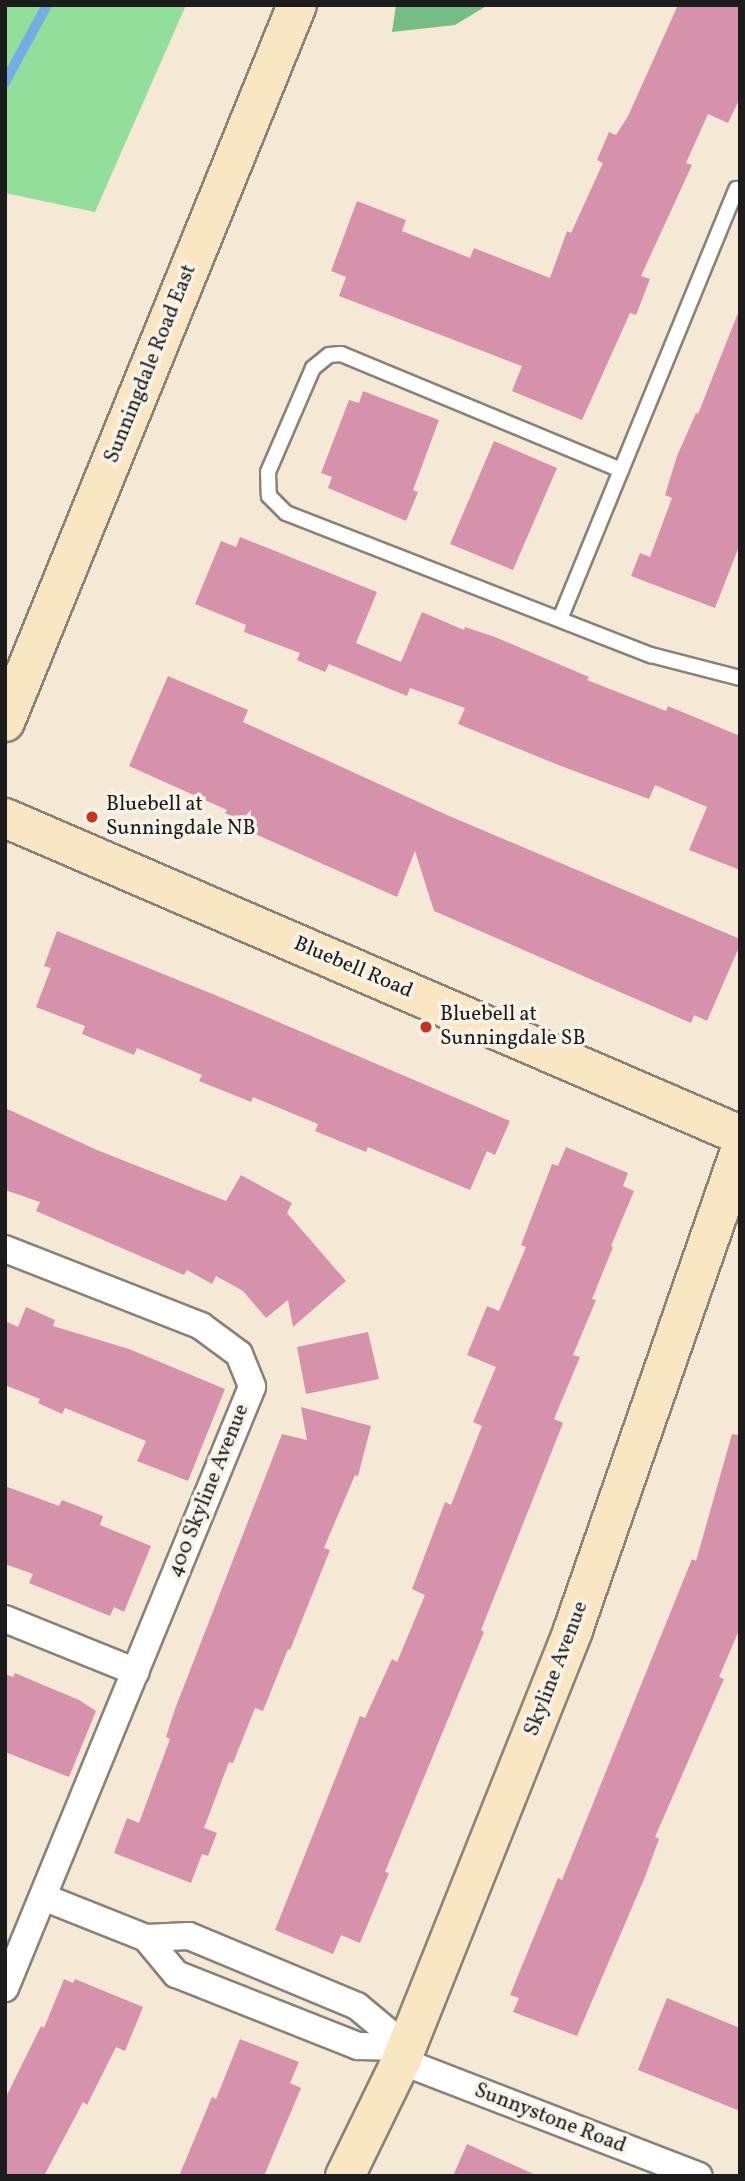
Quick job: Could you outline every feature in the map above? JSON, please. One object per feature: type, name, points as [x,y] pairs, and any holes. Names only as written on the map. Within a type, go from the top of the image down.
[{"type":"street","name":"Sunningdale Road East","points":[[5,722],[298,5]]},
{"type":"street","name":"Bluebell Road","points":[[5,818],[740,1135]]},
{"type":"street","name":"Skyline Avenue","points":[[345,2176],[404,2054],[573,1630],[740,1152]]},
{"type":"street","name":"400 Skyline Avenue","points":[[5,1249],[201,1326],[239,1354],[251,1387],[5,1988]]},
{"type":"street","points":[[5,1619],[136,1672]]},
{"type":"street","points":[[43,1897],[146,1938],[189,1936],[357,2006],[404,2054]]},
{"type":"street","points":[[146,1938],[176,1975],[359,2046],[404,2054]]},
{"type":"street","name":"Sunnystone Road","points":[[404,2054],[699,2176]]},
{"type":"lane","points":[[560,619],[736,189]]},
{"type":"lane","points":[[621,470],[341,354],[329,355],[313,368],[268,472],[269,496],[286,513],[651,655],[740,678]]},
{"type":"green space","points":[[5,5],[186,5],[95,212],[5,193]]},
{"type":"green space","points":[[396,5],[488,5],[455,25],[392,32]]},
{"type":"building","points":[[678,5],[740,5],[740,98],[728,123],[708,114],[686,163],[692,165],[641,276],[650,279],[636,315],[630,313],[582,420],[512,391],[522,366],[339,296],[346,277],[331,271],[357,201],[406,220],[402,231],[470,258],[474,248],[550,278],[567,231],[571,233],[603,163],[597,160],[609,132],[616,135],[628,116]]},
{"type":"building","points":[[738,313],[740,544],[715,608],[631,576],[640,553],[650,557],[672,498],[665,495],[677,456],[696,413],[698,414]]},
{"type":"building","points":[[363,391],[439,420],[413,490],[418,492],[406,521],[328,488],[332,477],[321,473],[349,400],[359,403]]},
{"type":"building","points":[[494,441],[557,468],[513,570],[450,544]]},
{"type":"building","points":[[240,537],[377,592],[356,643],[401,662],[422,612],[464,630],[465,627],[495,637],[589,677],[587,680],[666,711],[668,706],[740,736],[740,870],[689,850],[707,807],[655,785],[649,799],[561,766],[458,724],[465,708],[410,688],[407,696],[329,664],[325,672],[297,660],[300,653],[244,632],[246,625],[195,604],[221,541],[236,547]]},
{"type":"building","points":[[168,676],[248,710],[243,722],[447,815],[740,939],[740,945],[707,1021],[694,1015],[691,1023],[434,911],[415,851],[397,897],[235,825],[237,819],[225,813],[227,810],[129,766]]},
{"type":"building","points":[[57,931],[220,997],[510,1121],[495,1155],[487,1151],[470,1190],[368,1147],[366,1152],[315,1131],[318,1124],[253,1097],[251,1102],[199,1081],[202,1075],[137,1048],[134,1055],[82,1034],[85,1026],[36,1007],[51,968],[44,966]]},
{"type":"building","points":[[5,1108],[97,1150],[226,1201],[241,1175],[292,1203],[287,1213],[346,1281],[293,1327],[288,1300],[266,1318],[243,1291],[216,1276],[212,1284],[187,1270],[184,1275],[36,1211],[40,1202],[5,1190]]},
{"type":"building","points":[[566,1147],[628,1173],[623,1186],[634,1191],[592,1299],[596,1300],[573,1355],[580,1357],[554,1419],[563,1423],[481,1630],[484,1632],[385,1872],[389,1873],[360,1943],[341,1935],[333,1954],[275,1930],[360,1716],[365,1718],[392,1659],[397,1662],[425,1595],[412,1589],[445,1502],[451,1505],[482,1426],[473,1422],[496,1367],[467,1355],[487,1306],[499,1311],[526,1247],[521,1245],[552,1164],[558,1166]]},
{"type":"building","points":[[26,1307],[55,1320],[53,1326],[129,1349],[225,1389],[188,1481],[137,1461],[146,1441],[65,1408],[62,1414],[38,1403],[40,1399],[5,1385],[5,1321],[18,1327]]},
{"type":"building","points":[[368,1332],[379,1379],[306,1394],[297,1347]]},
{"type":"building","points":[[301,1407],[371,1426],[358,1476],[355,1475],[324,1548],[330,1550],[290,1650],[288,1649],[263,1711],[255,1708],[233,1763],[229,1762],[204,1828],[217,1833],[208,1856],[202,1854],[191,1883],[114,1853],[127,1818],[139,1823],[170,1739],[166,1737],[175,1709],[282,1434],[307,1440]]},
{"type":"building","points":[[732,1434],[740,1435],[740,1628],[719,1677],[724,1679],[655,1837],[659,1839],[645,1877],[577,2036],[513,2012],[519,1998],[510,1995],[558,1878],[562,1880],[692,1559],[696,1561]]},
{"type":"building","points":[[5,1486],[59,1506],[62,1500],[103,1516],[100,1525],[151,1546],[124,1612],[114,1607],[110,1616],[29,1583],[33,1574],[5,1564]]},
{"type":"building","points":[[15,1673],[79,1700],[96,1711],[69,1777],[5,1752],[5,1674],[13,1677]]},
{"type":"building","points":[[64,1979],[73,1983],[75,1979],[143,2007],[125,2051],[116,2047],[87,2105],[83,2102],[44,2176],[5,2176],[5,2099],[41,2026],[44,2028]]},
{"type":"building","points":[[667,1998],[740,2028],[740,2111],[638,2070]]},
{"type":"building","points":[[240,2039],[299,2062],[290,2083],[301,2088],[264,2176],[179,2176],[212,2097],[216,2099]]},
{"type":"building","points":[[467,2144],[538,2176],[453,2176]]},
{"type":"waterway","points":[[5,82],[47,5]]},
{"type":"place","name":"Bluebell at Sunningdale NB","points":[[92,817]]},
{"type":"place","name":"Bluebell at Sunningdale SB","points":[[426,1027]]}]
